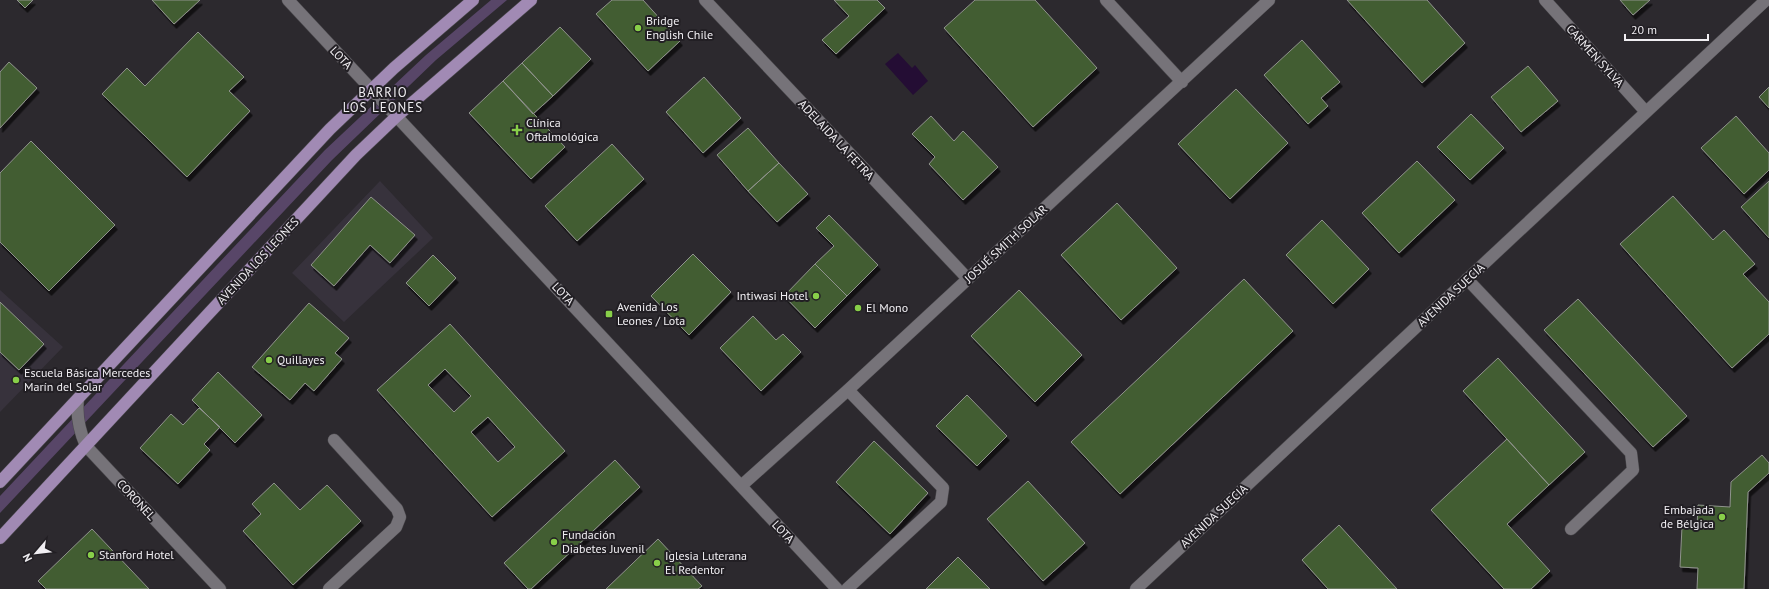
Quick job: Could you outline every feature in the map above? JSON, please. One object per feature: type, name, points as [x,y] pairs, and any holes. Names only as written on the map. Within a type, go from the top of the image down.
[{"type":"main road","points":[[0,482],[330,129],[371,89],[473,0]]},
{"type":"main road","name":"AVENIDA LOS LEONES","points":[[0,538],[356,155],[397,116],[531,0]]},
{"type":"street","name":"LOTA","points":[[288,0],[837,589]]},
{"type":"street","name":"ADELAIDA LA FETRA","points":[[705,0],[968,279]]},
{"type":"street","points":[[1106,0],[1182,82]]},
{"type":"street","name":"JOSUÉ SMITH SOLAR","points":[[741,486],[848,390],[1269,0]]},
{"type":"street","name":"CARMEN SYLVA","points":[[1545,0],[1646,112]]},
{"type":"street","name":"AVENIDA SUECIA","points":[[1136,589],[1766,0]]},
{"type":"street","points":[[1467,279],[1631,453],[1633,470],[1571,529]]},
{"type":"street","points":[[847,589],[942,502],[943,488],[848,390]]},
{"type":"street","name":"CORONEL","points":[[78,398],[78,424],[86,446],[220,589]]},
{"type":"street","points":[[329,589],[396,527],[400,518],[397,510],[334,440]]},
{"type":"shaded area","points":[[491,0],[507,0],[436,60],[332,160],[0,513],[0,496],[325,150],[426,55]]},
{"type":"shaded area","points":[[898,53],[912,68],[915,65],[928,81],[913,95],[885,64]]},
{"type":"shaded area","points":[[380,181],[433,238],[344,322],[292,273]]},
{"type":"shaded area","name":"Escuela Básica Mercedes Marín del Solar","points":[[0,290],[63,347],[0,412]]},
{"type":"building","points":[[17,0],[33,0],[25,8]]},
{"type":"building","points":[[152,0],[200,0],[174,24]]},
{"type":"building","name":"Bridge English Chile","points":[[612,0],[643,0],[680,41],[648,71],[596,14]]},
{"type":"building","points":[[834,0],[877,0],[885,8],[836,54],[822,40],[849,16]]},
{"type":"building","points":[[975,0],[1035,0],[1097,68],[1033,127],[944,28]]},
{"type":"building","points":[[1347,0],[1427,0],[1465,43],[1422,83]]},
{"type":"building","points":[[1620,0],[1650,0],[1633,15]]},
{"type":"building","points":[[560,27],[591,59],[553,96],[522,63]]},
{"type":"building","points":[[198,32],[244,77],[229,91],[250,111],[187,177],[102,94],[127,68],[145,86]]},
{"type":"building","points":[[1302,40],[1340,82],[1321,98],[1328,106],[1308,124],[1264,75]]},
{"type":"building","points":[[9,62],[37,88],[0,128],[0,72]]},
{"type":"building","points":[[522,63],[553,96],[533,114],[503,81]]},
{"type":"building","points":[[1528,66],[1558,101],[1521,132],[1491,97]]},
{"type":"building","points":[[704,77],[741,118],[703,153],[666,112]]},
{"type":"building","name":"Clínica Oftalmológica","points":[[503,81],[565,147],[531,179],[469,113]]},
{"type":"building","points":[[1769,87],[1769,108],[1759,97]]},
{"type":"building","points":[[1236,89],[1288,143],[1230,199],[1178,144]]},
{"type":"building","points":[[1471,114],[1504,148],[1470,180],[1437,147]]},
{"type":"building","points":[[931,116],[954,141],[963,131],[998,167],[963,200],[929,164],[935,157],[912,134]]},
{"type":"building","points":[[1736,116],[1769,153],[1769,170],[1744,194],[1701,148]]},
{"type":"building","points":[[748,128],[779,163],[748,191],[717,155]]},
{"type":"building","points":[[31,141],[115,225],[49,291],[0,242],[0,173]]},
{"type":"building","points":[[612,144],[644,179],[577,241],[545,206]]},
{"type":"building","points":[[1417,161],[1455,200],[1399,253],[1362,213]]},
{"type":"building","points":[[779,163],[808,194],[777,222],[748,191]]},
{"type":"building","points":[[1769,181],[1769,238],[1741,207]]},
{"type":"building","points":[[1673,196],[1713,240],[1724,230],[1755,264],[1743,274],[1769,302],[1769,334],[1732,368],[1620,244]]},
{"type":"building","points":[[371,197],[415,235],[390,263],[370,245],[334,286],[311,265]]},
{"type":"building","points":[[1117,203],[1177,268],[1121,320],[1061,255]]},
{"type":"building","points":[[829,215],[878,265],[847,296],[815,264],[834,246],[816,228]]},
{"type":"building","points":[[1322,220],[1369,269],[1333,304],[1286,255]]},
{"type":"building","points":[[693,254],[731,292],[689,335],[651,296]]},
{"type":"building","points":[[433,255],[456,278],[429,306],[406,283]]},
{"type":"building","name":"Intiwasi Hotel","points":[[815,264],[847,296],[815,328],[784,296]]},
{"type":"building","points":[[1244,279],[1293,331],[1120,494],[1071,442]]},
{"type":"building","points":[[1019,290],[1082,355],[1035,402],[971,336]]},
{"type":"building","points":[[1578,299],[1687,416],[1653,447],[1544,330]]},
{"type":"building","points":[[0,302],[44,344],[19,370],[0,352]]},
{"type":"building","points":[[309,303],[349,338],[335,353],[342,359],[314,391],[305,383],[290,400],[252,367]]},
{"type":"building","points":[[753,316],[776,340],[783,334],[801,352],[761,391],[720,348]]},
{"type":"building","points":[[450,324],[565,451],[492,517],[377,390]],"holes":[[[445,369],[471,396],[454,412],[428,385]],[[488,417],[515,447],[498,462],[471,432]]]},
{"type":"building","points":[[1498,358],[1585,452],[1549,485],[1463,391]]},
{"type":"building","points":[[218,372],[262,415],[235,443],[192,400]]},
{"type":"building","points":[[967,395],[1007,436],[977,466],[936,426]]},
{"type":"building","points":[[199,408],[220,427],[204,444],[210,450],[178,484],[140,448],[171,414],[183,425]]},
{"type":"building","points":[[1507,439],[1549,485],[1507,524],[1550,571],[1531,589],[1504,589],[1431,510]]},
{"type":"building","points":[[874,441],[928,493],[890,534],[836,482]]},
{"type":"building","name":"Embajada de Bélgica","points":[[1762,455],[1769,463],[1769,473],[1748,492],[1744,589],[1697,589],[1698,568],[1680,567],[1682,527],[1697,528],[1698,505],[1730,507],[1731,482]]},
{"type":"building","name":"Fundación Diabetes Juvenil","points":[[615,460],[640,487],[531,589],[528,589],[504,563]]},
{"type":"building","points":[[1028,481],[1085,543],[1043,581],[987,519]]},
{"type":"building","points":[[274,483],[300,510],[327,485],[361,521],[293,585],[243,531],[261,514],[252,504]]},
{"type":"building","points":[[1339,525],[1397,589],[1328,589],[1302,560]]},
{"type":"building","name":"Stanford Hotel","points":[[92,529],[149,589],[46,589],[38,581]]},
{"type":"building","name":"Iglesia Luterana El Redentor","points":[[658,539],[702,586],[698,589],[606,589]]},
{"type":"building","points":[[958,557],[990,589],[926,589]]},
{"type":"place","name":"Bridge English Chile","points":[[638,28]]},
{"type":"place","name":"Clínica Oftalmológica","points":[[517,130]]},
{"type":"place","name":"Intiwasi Hotel","points":[[816,296]]},
{"type":"place","name":"El Mono","points":[[858,308]]},
{"type":"place","name":"Avenida Los Leones / Lota","points":[[609,314]]},
{"type":"place","name":"Quillayes","points":[[269,360]]},
{"type":"place","name":"Escuela Básica Mercedes Marín del Solar","points":[[16,380]]},
{"type":"place","name":"Embajada de Bélgica","points":[[1722,517]]},
{"type":"place","name":"Fundación Diabetes Juvenil","points":[[554,542]]},
{"type":"place","name":"Stanford Hotel","points":[[91,555]]},
{"type":"place","name":"Iglesia Luterana El Redentor","points":[[657,563]]},
{"type":"district","name":"BARRIO LOS LEONES","points":[[383,100]]}]
